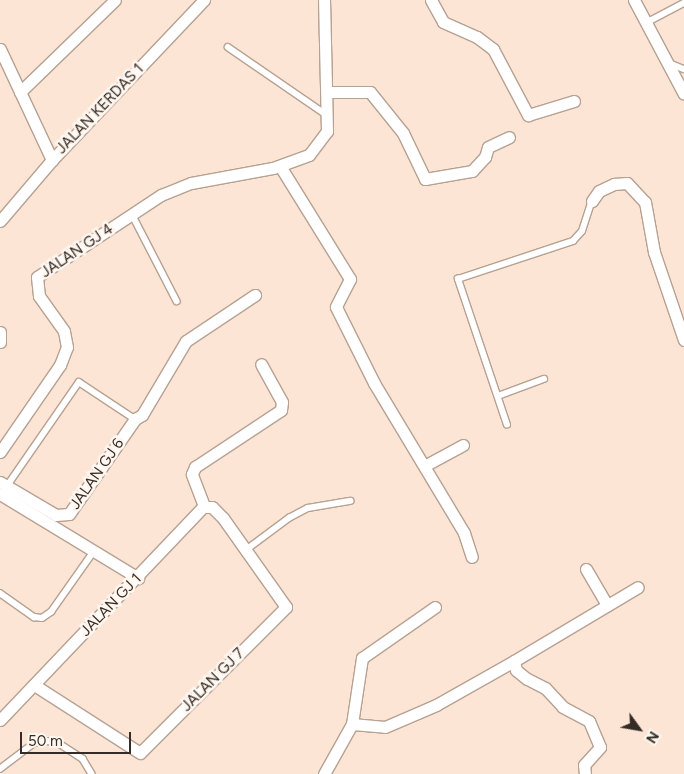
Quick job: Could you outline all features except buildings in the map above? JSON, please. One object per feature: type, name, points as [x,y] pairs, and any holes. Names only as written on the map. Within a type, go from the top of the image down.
[{"type":"street","points":[[20,92],[115,0]]},
{"type":"street","name":"JALAN KERDAS 1","points":[[0,221],[52,160],[204,0]]},
{"type":"street","name":"JALAN GJ 4","points":[[0,452],[60,365],[67,347],[64,332],[39,296],[37,277],[161,195],[191,183],[280,166],[309,155],[327,131],[324,0]]},
{"type":"street","points":[[431,0],[443,22],[477,37],[493,49],[528,115],[574,101]]},
{"type":"street","points":[[634,0],[684,94]]},
{"type":"street","points":[[0,49],[52,160]]},
{"type":"street","points":[[327,92],[370,92],[403,133],[426,178],[472,172],[485,157],[488,147],[509,137]]},
{"type":"street","points":[[280,166],[350,279],[336,307],[374,383],[426,465],[464,533],[472,557]]},
{"type":"street","points":[[592,201],[599,191],[614,184],[627,183],[645,202],[654,252],[684,340]]},
{"type":"street","points":[[135,419],[142,416],[186,341],[255,295]]},
{"type":"street","points":[[0,332],[0,342]]},
{"type":"street","points":[[246,550],[223,518],[212,507],[204,506],[192,474],[195,467],[281,410],[282,402],[261,364]]},
{"type":"street","name":"JALAN GJ 6","points":[[2,487],[56,515],[68,514],[135,419]]},
{"type":"street","points":[[426,465],[463,444]]},
{"type":"street","points":[[2,487],[94,552],[138,578]]},
{"type":"street","name":"JALAN GJ 1","points":[[0,720],[138,578],[173,536],[204,506]]},
{"type":"street","name":"JALAN GJ 7","points":[[34,684],[140,753],[286,607],[246,550]]},
{"type":"street","points":[[586,569],[607,605]]},
{"type":"street","points":[[352,724],[386,727],[436,705],[638,587]]},
{"type":"street","points":[[324,774],[352,724],[362,658],[435,607]]},
{"type":"street","points":[[514,661],[516,670],[526,679],[545,688],[563,707],[589,721],[600,747],[584,765],[585,774]]},
{"type":"lane","points":[[646,23],[684,3]]},
{"type":"lane","points":[[228,47],[327,115]]},
{"type":"lane","points":[[667,62],[684,69]]},
{"type":"lane","points":[[507,425],[458,279],[573,242],[582,230],[592,201]]},
{"type":"lane","points":[[132,214],[177,301]]},
{"type":"lane","points":[[498,396],[544,379]]},
{"type":"lane","points":[[2,487],[79,382],[135,419]]},
{"type":"lane","points":[[246,550],[289,518],[308,508],[350,501]]},
{"type":"lane","points":[[0,593],[34,617],[42,618],[50,612],[94,552]]},
{"type":"lane","points":[[0,769],[34,743],[46,741],[57,742],[83,759],[92,774]]}]
